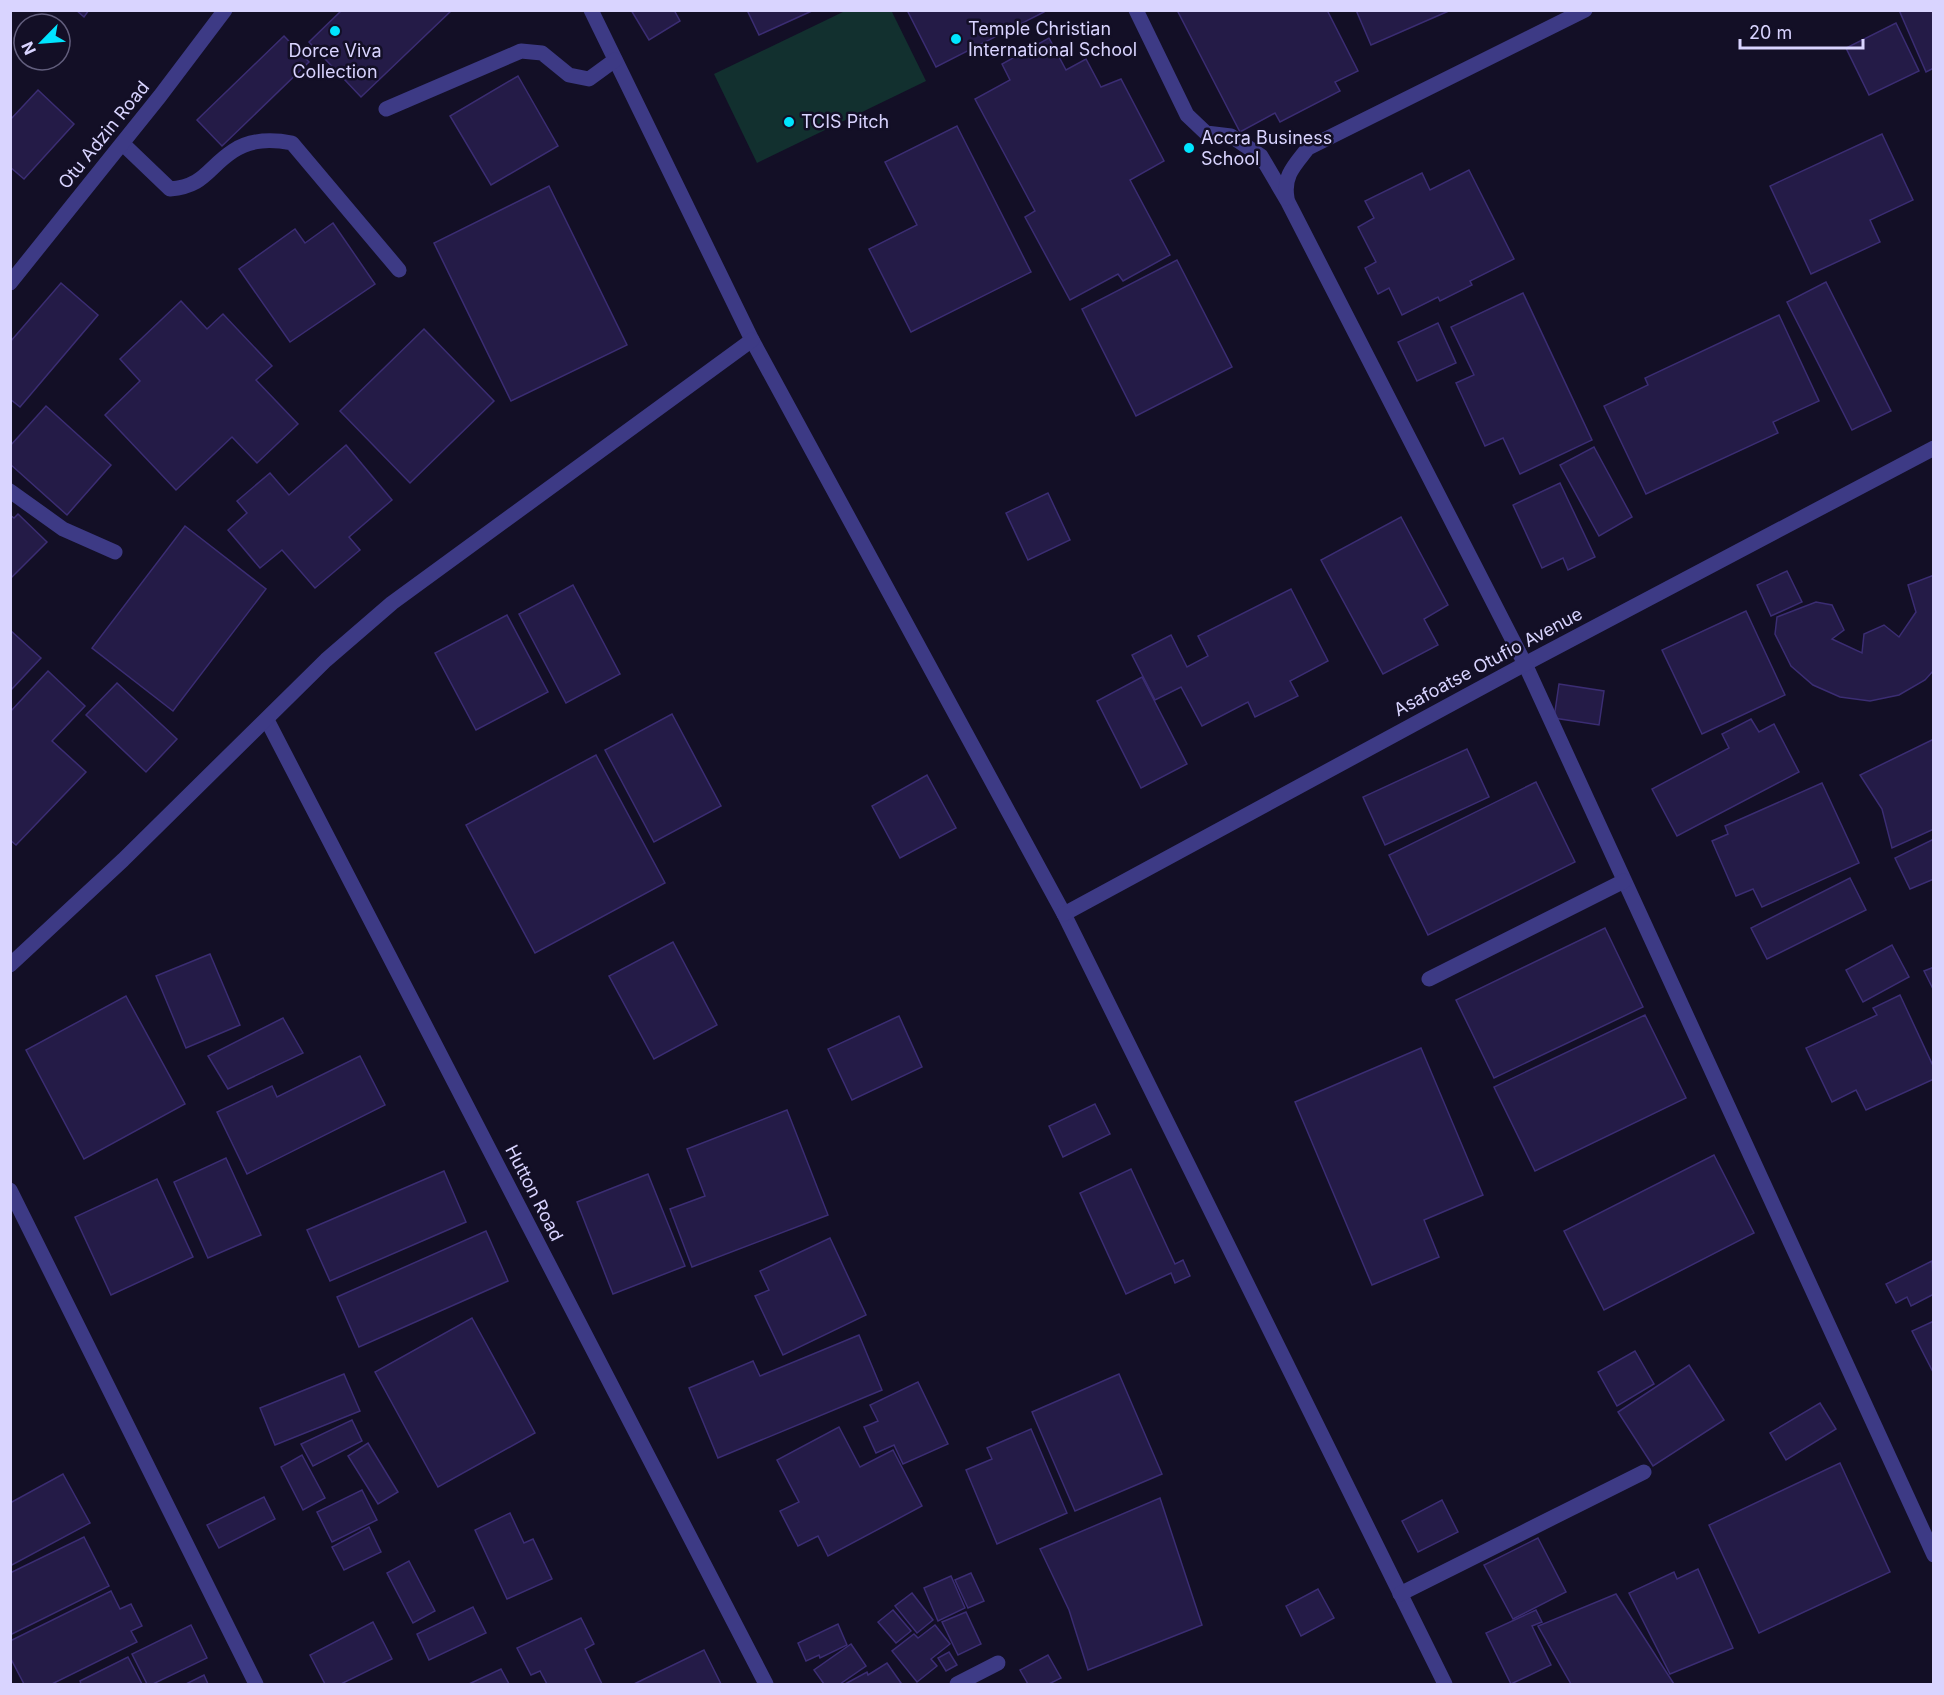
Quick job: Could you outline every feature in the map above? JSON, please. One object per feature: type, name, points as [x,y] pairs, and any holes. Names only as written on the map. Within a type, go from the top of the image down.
[{"type":"street","name":"Otu Adzin Road","points":[[10,283],[123,144],[225,10]]},
{"type":"street","points":[[591,10],[752,340],[1064,914],[1445,1684]]},
{"type":"street","points":[[1136,10],[1188,115],[1206,133],[1231,136],[1261,156],[1288,202],[1525,664],[1934,1555]]},
{"type":"street","points":[[1288,202],[1285,186],[1290,171],[1308,148],[1585,10]]},
{"type":"street","points":[[386,109],[521,51],[542,53],[569,75],[589,79],[615,60]]},
{"type":"street","points":[[123,144],[170,189],[187,188],[202,179],[232,151],[246,145],[258,141],[275,140],[292,143],[399,270]]},
{"type":"street","points":[[10,965],[123,860],[326,660],[392,603],[752,340]]},
{"type":"street","name":"Asafoatse Otufio Avenue","points":[[1064,914],[1525,664],[1934,447]]},
{"type":"street","points":[[10,491],[63,529],[115,552]]},
{"type":"street","name":"Hutton Road","points":[[267,720],[766,1684]]},
{"type":"street","points":[[1429,979],[1624,881]]},
{"type":"street","points":[[10,1190],[256,1684]]},
{"type":"street","points":[[1400,1594],[1644,1472]]},
{"type":"street","points":[[957,1684],[998,1663]]},
{"type":"green space","name":"TCIS Pitch","points":[[891,10],[926,81],[757,163],[714,74],[845,11]]},
{"type":"building","points":[[76,10],[89,10],[84,17]]},
{"type":"building","points":[[342,10],[452,10],[361,97],[309,42]]},
{"type":"building","points":[[631,10],[674,10],[680,21],[649,40]]},
{"type":"building","points":[[747,10],[814,10],[759,35]]},
{"type":"building","name":"Temple Christian International School","points":[[907,10],[1044,10],[1044,12],[936,67]]},
{"type":"building","points":[[1177,10],[1327,10],[1358,71],[1335,82],[1340,91],[1280,122],[1275,113],[1240,132]]},
{"type":"building","points":[[1356,10],[1451,10],[1371,45]]},
{"type":"building","points":[[1899,10],[1934,10],[1934,68],[1926,72]]},
{"type":"building","points":[[1896,23],[1919,71],[1869,95],[1846,48]]},
{"type":"building","points":[[284,36],[309,62],[222,146],[197,120]]},
{"type":"building","points":[[1049,38],[1066,70],[1086,59],[1101,87],[1121,79],[1164,161],[1130,180],[1170,255],[1123,281],[1118,274],[1070,300],[1025,217],[1035,211],[975,99],[1010,80],[1002,64]]},
{"type":"building","points":[[518,76],[558,146],[491,185],[450,116]]},
{"type":"building","points":[[38,90],[74,124],[24,179],[10,167],[10,120]]},
{"type":"building","points":[[957,126],[1031,272],[911,332],[869,249],[917,225],[885,162]]},
{"type":"building","points":[[1882,134],[1913,200],[1870,220],[1880,242],[1811,274],[1770,186]]},
{"type":"building","points":[[1469,170],[1514,259],[1470,281],[1472,285],[1440,301],[1438,297],[1402,315],[1389,288],[1378,294],[1365,268],[1376,262],[1358,227],[1374,218],[1365,201],[1422,173],[1430,190]]},
{"type":"building","points":[[549,186],[627,345],[511,401],[434,243]]},
{"type":"building","points":[[333,223],[375,284],[290,342],[239,269],[295,229],[305,243]]},
{"type":"building","points":[[1177,260],[1232,367],[1136,416],[1082,309]]},
{"type":"building","points":[[1826,282],[1891,411],[1852,430],[1787,302]]},
{"type":"building","points":[[61,283],[98,315],[20,407],[10,399],[10,342]]},
{"type":"building","points":[[1523,293],[1592,440],[1520,474],[1503,438],[1485,446],[1456,383],[1474,375],[1451,327]]},
{"type":"building","points":[[181,301],[207,329],[223,314],[272,366],[256,380],[298,424],[257,463],[232,437],[176,490],[105,415],[140,381],[120,359]]},
{"type":"building","points":[[1779,315],[1819,401],[1773,422],[1778,433],[1646,494],[1604,406],[1648,385],[1645,378]]},
{"type":"building","points":[[1438,323],[1456,363],[1417,381],[1398,342]]},
{"type":"building","points":[[424,329],[494,401],[410,483],[340,411]]},
{"type":"building","points":[[46,406],[111,465],[67,515],[10,464],[10,446]]},
{"type":"building","points":[[346,445],[392,500],[349,537],[360,550],[315,588],[282,550],[260,568],[228,530],[247,513],[237,501],[270,473],[289,495]]},
{"type":"building","points":[[1594,447],[1632,517],[1599,536],[1560,465]]},
{"type":"building","points":[[1560,483],[1595,557],[1568,570],[1563,558],[1542,568],[1513,505]]},
{"type":"building","points":[[1048,493],[1070,540],[1028,560],[1006,513]]},
{"type":"building","points":[[18,514],[47,542],[10,579],[10,515],[14,518]]},
{"type":"building","points":[[1401,517],[1448,605],[1424,619],[1438,645],[1383,674],[1321,560]]},
{"type":"building","points":[[185,526],[266,589],[173,711],[92,648]]},
{"type":"building","points":[[1787,571],[1802,602],[1771,616],[1757,585]]},
{"type":"building","points":[[1934,575],[1934,670],[1925,680],[1899,695],[1870,701],[1840,697],[1813,685],[1791,666],[1775,634],[1777,617],[1816,602],[1832,605],[1844,630],[1832,639],[1862,653],[1864,634],[1884,625],[1899,637],[1916,612],[1908,585]]},
{"type":"building","points":[[573,585],[620,674],[566,703],[519,614]]},
{"type":"building","points":[[1291,589],[1328,661],[1290,681],[1298,696],[1255,717],[1248,702],[1202,726],[1181,687],[1155,700],[1132,655],[1171,635],[1187,667],[1208,656],[1198,636]]},
{"type":"building","points":[[1746,611],[1785,695],[1702,734],[1662,650]]},
{"type":"building","points":[[507,615],[548,692],[476,730],[435,653]]},
{"type":"building","points":[[10,630],[41,658],[10,691]]},
{"type":"building","points":[[48,671],[85,706],[52,741],[86,772],[16,845],[10,840],[10,712]]},
{"type":"building","points":[[1142,677],[1187,764],[1141,788],[1097,701]]},
{"type":"building","points":[[117,683],[177,739],[146,772],[86,715]]},
{"type":"building","points":[[1559,684],[1604,691],[1599,725],[1554,718]]},
{"type":"building","points":[[672,714],[721,806],[654,842],[605,750]]},
{"type":"building","points":[[1751,719],[1759,732],[1774,724],[1799,772],[1677,836],[1652,789],[1729,748],[1722,734]]},
{"type":"building","points":[[1934,739],[1934,829],[1892,848],[1882,809],[1860,775]]},
{"type":"building","points":[[1467,749],[1489,797],[1385,845],[1363,797]]},
{"type":"building","points":[[596,755],[665,883],[535,953],[466,825]]},
{"type":"building","points":[[927,775],[956,828],[900,858],[872,806]]},
{"type":"building","points":[[1536,782],[1575,862],[1428,935],[1389,855]]},
{"type":"building","points":[[1822,783],[1859,863],[1762,907],[1753,889],[1736,896],[1712,841],[1728,834],[1725,826]]},
{"type":"building","points":[[1934,839],[1934,879],[1910,889],[1895,858]]},
{"type":"building","points":[[1850,878],[1866,910],[1767,959],[1751,928]]},
{"type":"building","points":[[1605,928],[1643,1007],[1494,1078],[1456,1000]]},
{"type":"building","points":[[673,942],[717,1025],[654,1059],[609,976]]},
{"type":"building","points":[[1892,945],[1909,977],[1863,1002],[1846,970]]},
{"type":"building","points":[[210,954],[240,1025],[186,1048],[156,976]]},
{"type":"building","points":[[1934,967],[1934,991],[1924,971]]},
{"type":"building","points":[[1900,995],[1934,1068],[1934,1079],[1866,1110],[1856,1090],[1832,1102],[1806,1048],[1877,1015],[1873,1008]]},
{"type":"building","points":[[126,996],[185,1104],[84,1159],[26,1050]]},
{"type":"building","points":[[1645,1015],[1686,1098],[1535,1171],[1494,1087]]},
{"type":"building","points":[[899,1016],[922,1067],[852,1100],[828,1049]]},
{"type":"building","points":[[283,1018],[303,1053],[228,1089],[208,1056]]},
{"type":"building","points":[[1421,1048],[1483,1195],[1424,1220],[1439,1257],[1372,1285],[1295,1102]]},
{"type":"building","points":[[360,1056],[385,1105],[247,1174],[217,1112],[272,1086],[277,1097]]},
{"type":"building","points":[[1095,1104],[1110,1134],[1063,1157],[1049,1126]]},
{"type":"building","points":[[787,1110],[828,1215],[692,1267],[670,1209],[705,1196],[687,1149]]},
{"type":"building","points":[[1714,1155],[1754,1233],[1604,1310],[1564,1231]]},
{"type":"building","points":[[226,1158],[261,1235],[208,1258],[174,1182]]},
{"type":"building","points":[[1131,1169],[1175,1264],[1183,1260],[1190,1276],[1175,1283],[1171,1273],[1126,1294],[1080,1193]]},
{"type":"building","points":[[444,1171],[466,1222],[330,1281],[307,1230]]},
{"type":"building","points":[[648,1174],[685,1266],[613,1294],[577,1202]]},
{"type":"building","points":[[157,1179],[193,1257],[111,1295],[75,1217]]},
{"type":"building","points":[[486,1231],[508,1281],[359,1347],[337,1297]]},
{"type":"building","points":[[830,1238],[866,1315],[783,1355],[755,1296],[769,1290],[760,1271]]},
{"type":"building","points":[[1932,1261],[1934,1294],[1911,1306],[1907,1297],[1896,1303],[1886,1284]]},
{"type":"building","points":[[472,1318],[535,1433],[438,1487],[375,1372]]},
{"type":"building","points":[[1934,1321],[1934,1374],[1912,1331]]},
{"type":"building","points":[[859,1335],[882,1390],[718,1458],[689,1388],[753,1361],[760,1376]]},
{"type":"building","points":[[1635,1351],[1654,1384],[1617,1406],[1598,1372]]},
{"type":"building","points":[[1689,1365],[1724,1420],[1653,1466],[1618,1412]]},
{"type":"building","points":[[344,1374],[360,1411],[275,1445],[260,1408]]},
{"type":"building","points":[[1119,1374],[1162,1474],[1075,1511],[1032,1412]]},
{"type":"building","points":[[918,1382],[948,1444],[903,1464],[894,1445],[876,1453],[864,1427],[878,1421],[870,1405]]},
{"type":"building","points":[[1820,1403],[1836,1429],[1786,1460],[1770,1433]]},
{"type":"building","points":[[352,1420],[362,1441],[313,1466],[301,1444]]},
{"type":"building","points":[[839,1427],[860,1467],[893,1450],[922,1506],[828,1556],[818,1536],[798,1546],[780,1511],[799,1502],[777,1460]]},
{"type":"building","points":[[1031,1429],[1067,1513],[997,1544],[966,1470],[992,1459],[987,1448]]},
{"type":"building","points":[[368,1443],[398,1492],[378,1504],[348,1456]]},
{"type":"building","points":[[302,1455],[325,1498],[303,1510],[281,1467]]},
{"type":"building","points":[[1840,1463],[1890,1572],[1759,1633],[1709,1525]]},
{"type":"building","points":[[63,1474],[90,1523],[10,1566],[10,1503]]},
{"type":"building","points":[[362,1490],[377,1520],[332,1542],[317,1512]]},
{"type":"building","points":[[264,1497],[275,1519],[219,1548],[207,1525]]},
{"type":"building","points":[[1160,1498],[1202,1625],[1088,1670],[1069,1610],[1040,1549]]},
{"type":"building","points":[[1442,1500],[1458,1532],[1418,1552],[1402,1521]]},
{"type":"building","points":[[510,1513],[524,1543],[533,1539],[552,1579],[507,1599],[475,1530]]},
{"type":"building","points":[[369,1527],[381,1552],[344,1570],[332,1547]]},
{"type":"building","points":[[84,1537],[109,1586],[10,1635],[10,1573]]},
{"type":"building","points":[[1538,1538],[1566,1592],[1513,1619],[1484,1565]]},
{"type":"building","points":[[409,1561],[435,1611],[413,1623],[387,1573]]},
{"type":"building","points":[[1698,1569],[1733,1648],[1670,1674],[1629,1593],[1674,1572],[1677,1579]]},
{"type":"building","points":[[971,1573],[984,1601],[968,1608],[955,1580]]},
{"type":"building","points":[[951,1576],[965,1608],[938,1621],[924,1588]]},
{"type":"building","points":[[1318,1589],[1334,1618],[1301,1636],[1286,1606]]},
{"type":"building","points":[[111,1591],[120,1609],[131,1604],[142,1626],[131,1631],[137,1642],[52,1684],[24,1684],[10,1657],[10,1641]]},
{"type":"building","points":[[912,1593],[933,1620],[917,1633],[895,1606]]},
{"type":"building","points":[[1616,1594],[1674,1684],[1571,1684],[1538,1626]]},
{"type":"building","points":[[473,1607],[486,1633],[429,1660],[417,1634]]},
{"type":"building","points":[[893,1610],[911,1631],[896,1643],[878,1622]]},
{"type":"building","points":[[1536,1610],[1542,1622],[1532,1626],[1551,1665],[1511,1684],[1486,1633]]},
{"type":"building","points":[[966,1612],[981,1644],[958,1655],[942,1622]]},
{"type":"building","points":[[581,1618],[594,1644],[585,1649],[602,1684],[547,1684],[540,1671],[531,1675],[517,1648]]},
{"type":"building","points":[[373,1622],[392,1659],[341,1684],[325,1684],[310,1655]]},
{"type":"building","points":[[838,1624],[847,1645],[820,1658],[819,1655],[806,1661],[798,1643]]},
{"type":"building","points":[[191,1625],[207,1658],[153,1684],[147,1684],[132,1654]]},
{"type":"building","points":[[935,1625],[950,1644],[931,1659],[937,1666],[917,1682],[892,1651],[914,1634],[918,1638]]},
{"type":"building","points":[[851,1644],[866,1666],[840,1684],[824,1684],[814,1670]]},
{"type":"building","points":[[704,1650],[721,1684],[634,1684]]},
{"type":"building","points":[[949,1652],[957,1665],[946,1671],[938,1658]]},
{"type":"building","points":[[1048,1655],[1061,1678],[1049,1684],[1028,1684],[1020,1670]]},
{"type":"building","points":[[128,1657],[142,1684],[81,1684],[80,1681]]},
{"type":"building","points":[[887,1663],[901,1683],[845,1684],[867,1672],[868,1675]]},
{"type":"building","points":[[501,1669],[509,1684],[469,1684]]},
{"type":"building","points":[[204,1675],[208,1684],[186,1684]]},
{"type":"place","name":"Dorce Viva Collection","points":[[335,31]]},
{"type":"place","name":"Temple Christian International School","points":[[956,39]]},
{"type":"place","name":"TCIS Pitch","points":[[789,122]]},
{"type":"place","name":"Accra Business School","points":[[1189,148]]}]
